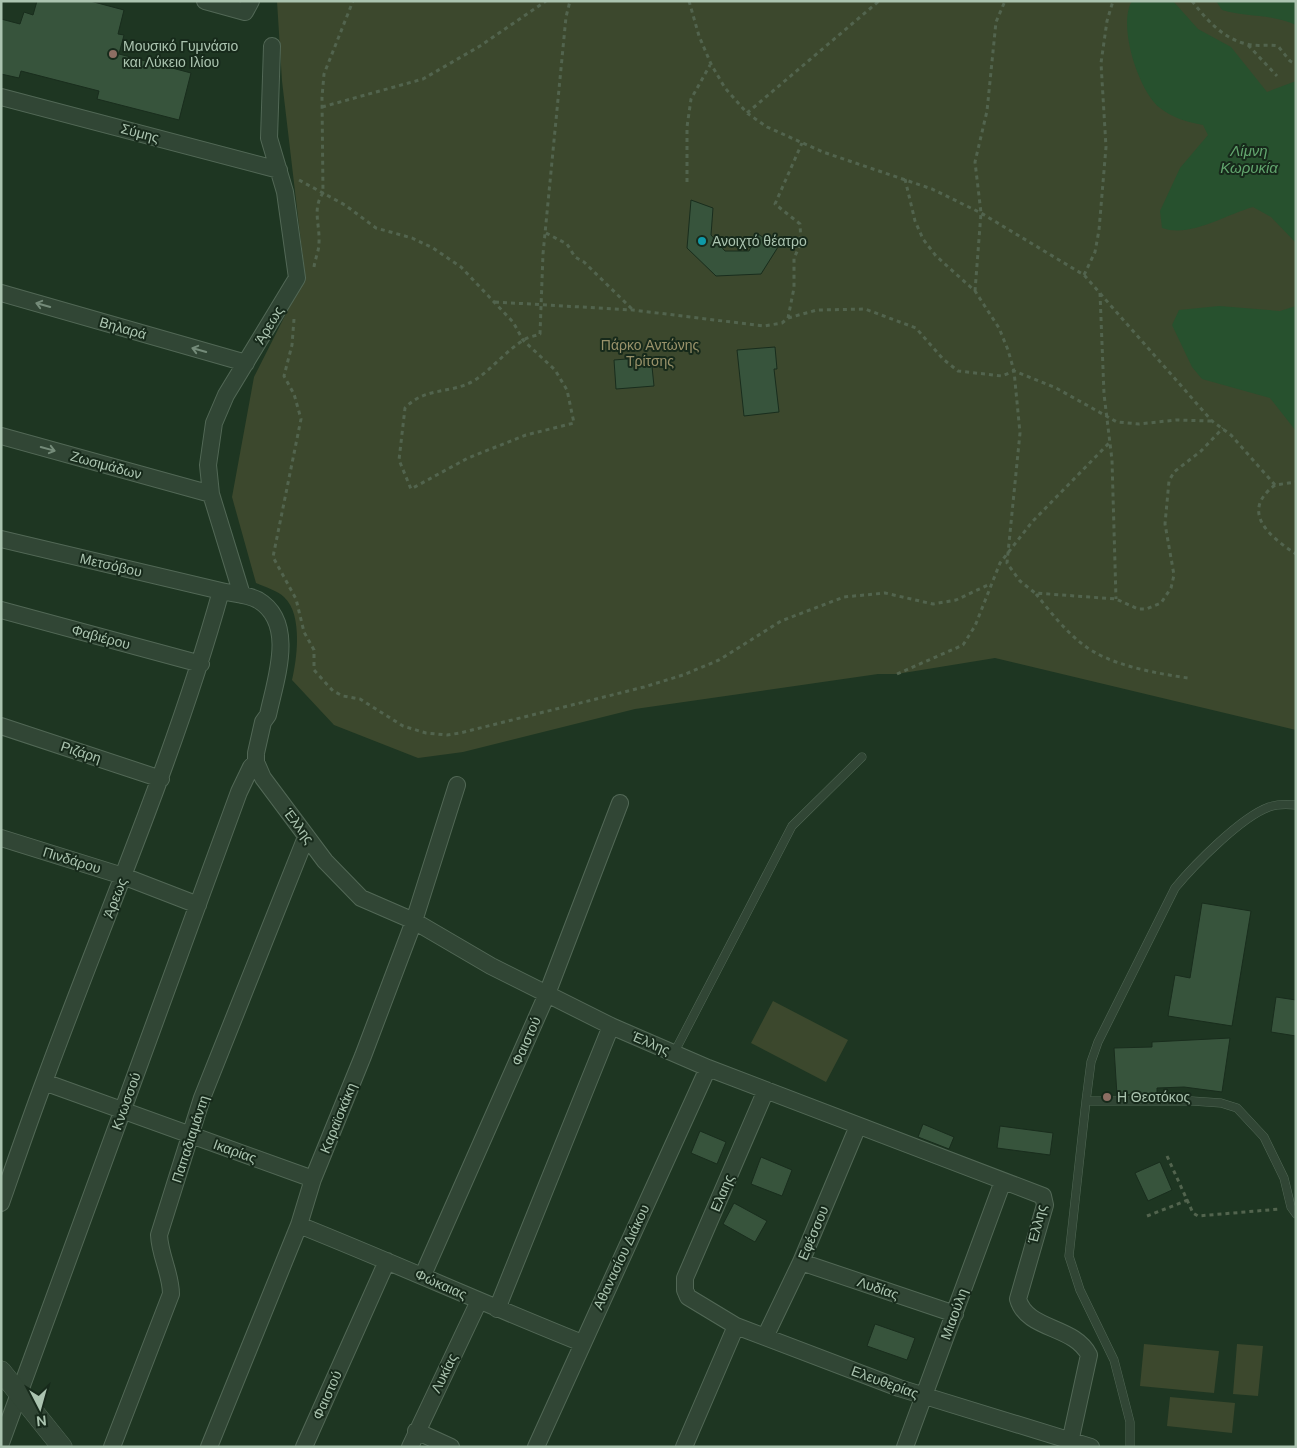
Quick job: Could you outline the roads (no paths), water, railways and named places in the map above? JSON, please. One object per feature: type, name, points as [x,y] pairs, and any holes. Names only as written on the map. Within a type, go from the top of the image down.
[{"type":"street","points":[[205,1],[248,6]]},
{"type":"street","name":"Άρεως","points":[[242,595],[210,494],[208,465],[214,423],[226,395],[297,278],[288,209],[269,138],[272,46]]},
{"type":"street","name":"Σύμης","points":[[1,97],[279,170]]},
{"type":"street","name":"Βηλαρά","points":[[1,293],[246,364]]},
{"type":"street","name":"Ζωσιμάδων","points":[[1,436],[210,494]]},
{"type":"street","name":"Μετσόβου","points":[[1,539],[220,592]]},
{"type":"street","points":[[220,592],[242,595],[260,601],[273,615],[278,624],[280,657],[268,715],[263,722],[260,733],[256,762]]},
{"type":"street","name":"Άρεως","points":[[1,1203],[44,1082],[161,779],[201,664],[220,592]]},
{"type":"street","name":"Φαβιέρου","points":[[1,610],[201,664]]},
{"type":"street","name":"Ριζάρη","points":[[1,726],[161,779]]},
{"type":"street","name":"Έλλης","points":[[256,762],[267,785],[306,837],[342,880],[361,898],[414,921],[491,966],[611,1026],[708,1068],[1043,1196],[1044,1205],[1019,1289],[1018,1299],[1021,1309],[1028,1316],[1076,1339],[1089,1355],[1070,1444]]},
{"type":"street","name":"Κνωσσού","points":[[1,1443],[239,792],[251,767],[256,762]]},
{"type":"street","name":"Καραϊσκάκη","points":[[209,1447],[299,1226],[313,1179],[363,1056],[414,921],[457,785]]},
{"type":"street","name":"Φαιστού","points":[[422,1275],[547,994],[620,803]]},
{"type":"street","name":"Παπαδιαμάντη","points":[[112,1447],[171,1294],[171,1286],[160,1245],[160,1235],[190,1135],[229,1029],[306,837]]},
{"type":"street","name":"Πινδάρου","points":[[1,838],[123,876],[198,905]]},
{"type":"street","points":[[497,1309],[611,1026]]},
{"type":"street","name":"Αθανασίου Διάκου","points":[[536,1447],[708,1068]]},
{"type":"street","name":"Ικαρίας","points":[[44,1082],[313,1179]]},
{"type":"street","name":"Ελαης","points":[[688,1297],[685,1290],[685,1278],[766,1090]]},
{"type":"street","name":"Εφέσσου","points":[[765,1338],[801,1262],[858,1126]]},
{"type":"street","name":"Μιαούλη","points":[[905,1447],[1003,1181]]},
{"type":"street","name":"Φώκαιας","points":[[299,1226],[422,1275],[497,1309],[582,1343]]},
{"type":"street","name":"Φαιστού","points":[[304,1447],[387,1261]]},
{"type":"street","name":"Λυδίας","points":[[801,1262],[954,1314]]},
{"type":"street","name":"Ελευθερίας","points":[[688,1297],[736,1326],[765,1338],[924,1397],[1070,1444],[1091,1447]]},
{"type":"street","name":"Λυκίας","points":[[413,1439],[479,1301]]},
{"type":"street","points":[[684,1447],[736,1326]]},
{"type":"street","points":[[1,1371],[62,1447]]},
{"type":"street","points":[[413,1439],[450,1447]]},
{"type":"lane","points":[[674,1053],[792,826],[862,758]]},
{"type":"lane","points":[[1130,1447],[1130,1422],[1114,1360],[1080,1290],[1069,1256],[1091,1062],[1098,1042],[1175,888],[1191,869],[1220,841],[1256,814],[1269,807],[1296,805]]},
{"type":"lane","points":[[1086,1101],[1192,1101],[1221,1103],[1237,1108],[1264,1137],[1284,1178],[1291,1207],[1296,1214]]},
{"type":"water","name":"Λίμνη Κωρυκία","points":[[1132,1],[1173,1],[1198,29],[1231,47],[1267,92],[1296,81],[1296,243],[1271,217],[1253,207],[1196,228],[1173,230],[1162,228],[1160,211],[1180,168],[1208,135],[1203,125],[1180,119],[1160,108],[1152,100],[1145,88],[1138,73],[1129,41],[1128,12]]},
{"type":"water","points":[[1216,1],[1296,1],[1296,25],[1268,17],[1222,10]]},
{"type":"water","points":[[1219,306],[1280,311],[1296,306],[1296,431],[1270,398],[1202,379],[1192,367],[1172,325],[1179,310]]},
{"type":"place","name":"Μουσικό Γυμνάσιο και Λύκειο Ιλίου","points":[[113,54]]},
{"type":"place","name":"Ανοιχτό θέατρο","points":[[702,241]]},
{"type":"place","name":"Η Θεοτόκος","points":[[1107,1097]]},
{"type":"park label","name":"Πάρκο Αντώνης Τρίτσης","points":[[650,354]]}]
